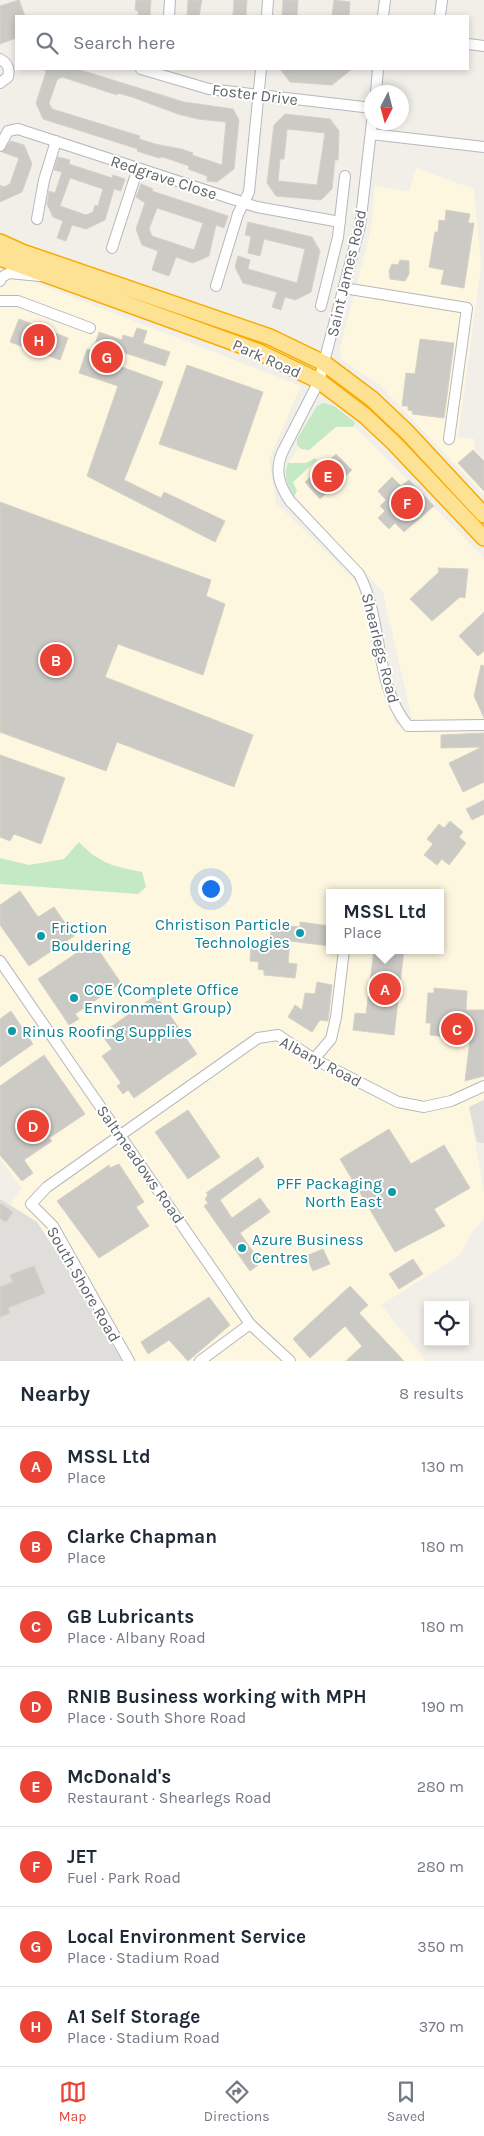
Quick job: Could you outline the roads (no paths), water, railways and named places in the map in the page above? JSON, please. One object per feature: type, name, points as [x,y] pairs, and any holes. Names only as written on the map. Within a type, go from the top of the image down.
[{"type":"highway","name":"Park Road","points":[[0,242],[22,252],[270,337],[324,363],[372,399],[408,432],[484,515]]},
{"type":"highway","name":"Park Road","points":[[0,258],[257,351],[319,382],[364,415],[394,442],[484,538]]},
{"type":"highway","points":[[226,340],[232,324]]},
{"type":"street","points":[[168,15],[170,0]]},
{"type":"street","points":[[267,15],[268,0]]},
{"type":"street","points":[[383,15],[385,0]]},
{"type":"street","points":[[440,15],[442,0]]},
{"type":"street","points":[[469,44],[484,46]]},
{"type":"street","points":[[0,59],[5,62],[9,69],[8,77],[0,83]]},
{"type":"street","name":"Foster Drive","points":[[148,70],[162,72],[198,87],[364,107]]},
{"type":"street","points":[[216,286],[238,214],[249,192],[261,70]]},
{"type":"street","points":[[377,85],[378,70]]},
{"type":"street","name":"Redgrave Close","points":[[0,146],[6,133],[12,129],[56,141],[244,204],[340,222]]},
{"type":"street","name":"Saint James Road","points":[[319,382],[360,226],[371,130]]},
{"type":"street","points":[[371,134],[484,146]]},
{"type":"street","points":[[37,219],[46,172],[56,141]]},
{"type":"street","points":[[112,248],[138,168]]},
{"type":"street","points":[[321,306],[340,222],[345,176]]},
{"type":"street","points":[[0,281],[2,277],[9,273],[46,276]]},
{"type":"street","points":[[344,288],[467,308],[449,439]]},
{"type":"street","points":[[0,301],[18,301],[90,328]]},
{"type":"street","name":"Shearlegs Road","points":[[319,382],[278,460],[281,488],[290,501],[363,580],[385,676],[397,712],[408,726],[484,725]]},
{"type":"street","points":[[314,1059],[331,1039],[336,1017],[344,954]]},
{"type":"street","name":"Saltmeadows Road","points":[[0,961],[250,1324],[290,1361]]},
{"type":"street","name":"Albany Road","points":[[120,1136],[258,1038],[278,1035],[314,1059],[398,1102],[424,1108],[451,1101],[484,1086]]},
{"type":"street","name":"South Shore Road","points":[[120,1136],[47,1186],[31,1204],[53,1226],[129,1361]]},
{"type":"street","points":[[200,1361],[250,1324]]},
{"type":"place","name":"A1 Self Storage","points":[[39,340]]},
{"type":"place","name":"Local Environment Service","points":[[107,357]]},
{"type":"place","name":"McDonald's","points":[[328,476]]},
{"type":"place","name":"JET","points":[[407,503]]},
{"type":"place","name":"Clarke Chapman","points":[[56,660]]},
{"type":"place","name":"Christison Particle Technologies","points":[[300,933]]},
{"type":"place","name":"Friction Bouldering","points":[[41,936]]},
{"type":"place","name":"MSSL Ltd","points":[[385,989]]},
{"type":"place","name":"COE (Complete Office Environment Group)","points":[[74,998]]},
{"type":"place","name":"GB Lubricants","points":[[457,1029]]},
{"type":"place","name":"Rinus Roofing Supplies","points":[[12,1031]]},
{"type":"place","name":"RNIB Business working with MPH","points":[[33,1126]]},
{"type":"place","name":"PFF Packaging North East","points":[[392,1192]]},
{"type":"place","name":"Azure Business Centres","points":[[242,1248]]}]
